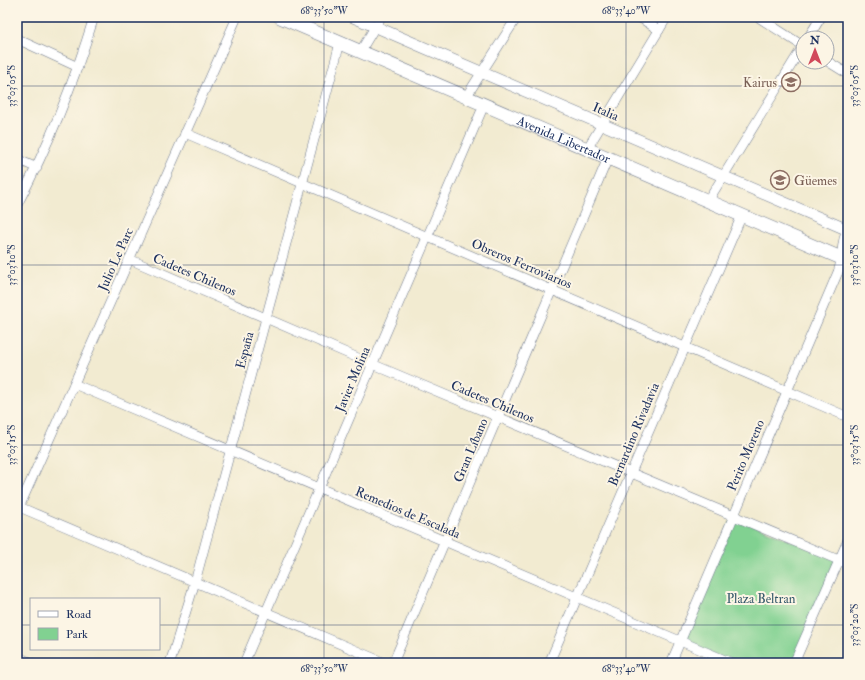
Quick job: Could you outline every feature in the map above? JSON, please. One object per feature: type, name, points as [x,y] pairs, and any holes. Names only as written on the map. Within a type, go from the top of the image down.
[{"type":"main road","name":"Avenida Libertador","points":[[284,18],[360,52],[845,259]]},
{"type":"street","points":[[17,205],[37,168],[78,67],[94,17]]},
{"type":"street","name":"Julio Le Parc","points":[[18,509],[237,17]]},
{"type":"street","name":"Italia","points":[[353,17],[848,229]]},
{"type":"street","points":[[360,52],[381,17]]},
{"type":"street","points":[[466,97],[517,17]]},
{"type":"street","points":[[639,17],[659,30]]},
{"type":"street","points":[[587,149],[667,17]]},
{"type":"street","points":[[758,17],[795,41]]},
{"type":"street","points":[[813,30],[820,17]]},
{"type":"street","points":[[17,39],[78,67]]},
{"type":"street","name":"España","points":[[170,663],[195,582],[340,43]]},
{"type":"street","points":[[708,201],[795,59]]},
{"type":"street","points":[[835,66],[848,74]]},
{"type":"street","name":"Javier Molina","points":[[244,663],[484,105]]},
{"type":"street","name":"Obreros Ferroviarios","points":[[185,133],[848,417]]},
{"type":"street","name":"Gran Líbano","points":[[393,663],[608,158]]},
{"type":"street","points":[[17,159],[37,168]]},
{"type":"street","name":"Bernardino Rivadavia","points":[[549,663],[742,215]]},
{"type":"street","name":"Perito Moreno","points":[[671,663],[838,272],[845,259],[843,240],[848,229]]},
{"type":"street","name":"Cadetes Chilenos","points":[[129,259],[630,474],[848,564]]},
{"type":"street","name":"Remedios de Escalada","points":[[74,384],[732,663]]},
{"type":"street","points":[[18,509],[385,663]]},
{"type":"street","points":[[794,663],[848,540]]},
{"type":"street","points":[[17,657],[32,663]]},
{"type":"green space","name":"Plaza Beltran","points":[[733,516],[839,561],[794,663],[732,663],[681,641]]},
{"type":"place","name":"Kairus","points":[[791,82]]},
{"type":"place","name":"Güemes","points":[[780,180]]}]
